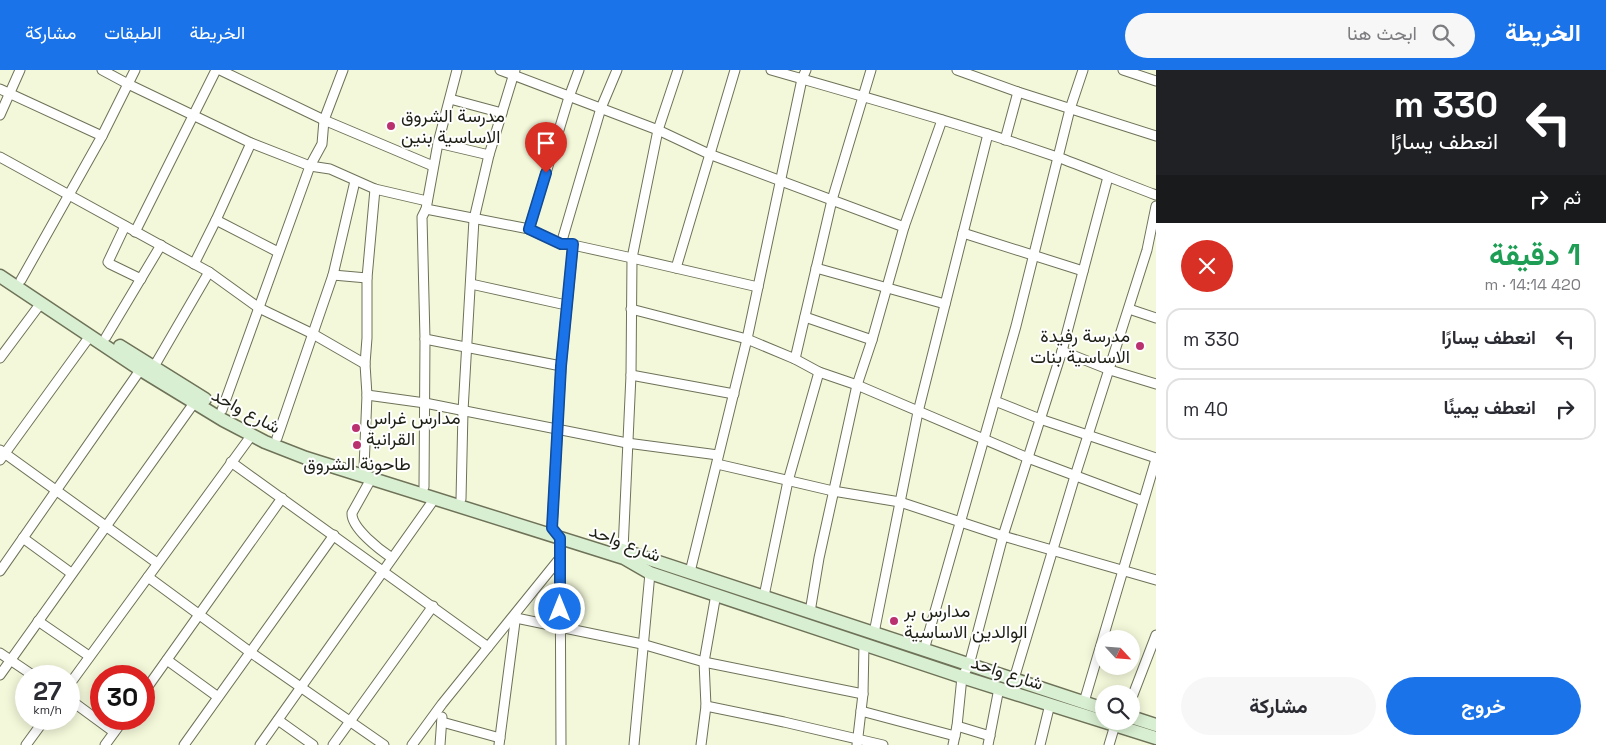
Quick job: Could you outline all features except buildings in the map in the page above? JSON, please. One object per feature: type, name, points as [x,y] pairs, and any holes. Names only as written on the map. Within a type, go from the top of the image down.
[{"type":"street","points":[[0,115],[20,70]]},
{"type":"street","points":[[102,70],[251,143],[310,166],[330,169],[375,188],[474,219],[529,229],[561,244],[573,244],[758,287]]},
{"type":"street","points":[[22,280],[102,136],[135,70]]},
{"type":"street","points":[[135,232],[216,70]]},
{"type":"street","points":[[220,70],[324,120],[433,166]]},
{"type":"street","points":[[222,410],[310,166],[322,144],[324,120],[343,70]]},
{"type":"street","points":[[424,487],[425,339],[422,217],[427,205],[438,143],[457,70]]},
{"type":"street","points":[[500,70],[514,73],[569,97],[658,130],[709,154],[904,227]]},
{"type":"street","points":[[529,229],[579,70]]},
{"type":"street","points":[[561,244],[602,108],[617,70]]},
{"type":"street","points":[[622,550],[631,375],[632,258],[658,130],[678,70]]},
{"type":"street","points":[[676,268],[735,70]]},
{"type":"street","points":[[771,70],[804,74],[864,96],[1059,158],[1156,195]]},
{"type":"street","points":[[795,359],[832,200],[871,70]]},
{"type":"street","points":[[958,70],[1018,92],[1156,136]]},
{"type":"street","points":[[924,650],[995,401],[1059,158],[1070,109],[1083,70]]},
{"type":"street","points":[[1123,70],[1134,72],[1156,81]]},
{"type":"street","points":[[461,499],[466,346],[474,219],[489,155],[514,73]]},
{"type":"street","points":[[690,572],[747,340],[779,181],[804,74]]},
{"type":"street","points":[[0,89],[102,136]]},
{"type":"street","points":[[1005,140],[1018,92]]},
{"type":"street","points":[[450,100],[502,113]]},
{"type":"street","points":[[810,612],[819,558],[857,385],[872,340],[904,227],[942,120]]},
{"type":"street","points":[[874,633],[918,412],[988,134]]},
{"type":"street","points":[[194,264],[251,143]]},
{"type":"street","points":[[438,143],[489,155]]},
{"type":"street","points":[[0,157],[209,272],[259,308],[313,334],[365,364]]},
{"type":"street","points":[[861,711],[954,740],[962,677],[969,665],[1003,536],[1062,351],[1108,177]]},
{"type":"street","points":[[276,438],[333,275],[355,181]]},
{"type":"street","points":[[375,188],[368,278],[365,364],[367,395],[363,472],[352,519],[372,544],[392,558]]},
{"type":"street","points":[[1014,679],[1075,476],[1129,309],[1152,251],[1156,206]]},
{"type":"street","points":[[216,220],[278,252]]},
{"type":"street","points":[[125,226],[108,262],[141,279]]},
{"type":"street","points":[[963,233],[1083,271]]},
{"type":"street","points":[[561,745],[560,558],[556,533],[557,429],[566,305],[573,244]]},
{"type":"street","points":[[106,337],[161,245]]},
{"type":"street","name":"شارع واحد","points":[[0,266],[22,280],[41,303],[90,336],[222,410],[276,438],[308,451],[435,498],[622,550],[1095,705]]},
{"type":"street","points":[[816,268],[945,304]]},
{"type":"street","points":[[0,571],[147,368],[209,272]]},
{"type":"street","points":[[333,275],[368,278]]},
{"type":"street","name":"شارع واحد","points":[[0,276],[30,291],[106,337],[194,403],[251,436],[306,458],[424,487],[461,499],[624,558],[650,573],[962,677],[1095,719]]},
{"type":"street","points":[[471,284],[566,305]]},
{"type":"street","points":[[0,358],[41,303]]},
{"type":"street","points":[[631,309],[747,340],[795,359],[819,372],[857,385],[1028,458],[1143,501]]},
{"type":"street","points":[[1129,309],[1156,318]]},
{"type":"street","points":[[805,317],[872,340]]},
{"type":"street","points":[[90,336],[2,454],[58,490],[157,563]]},
{"type":"street","points":[[425,339],[561,366]]},
{"type":"street","points":[[1062,351],[1110,370],[1156,384]]},
{"type":"street","points":[[764,596],[788,481],[819,372]]},
{"type":"street","points":[[631,375],[734,394]]},
{"type":"street","points":[[367,395],[425,402],[718,460],[788,481],[833,491],[900,502],[1052,551],[1156,580]]},
{"type":"street","points":[[995,401],[1040,419],[1156,458],[1084,702]]},
{"type":"street","points":[[0,675],[194,403]]},
{"type":"street","points":[[80,669],[251,436]]},
{"type":"street","points":[[231,462],[488,647]]},
{"type":"street","points":[[155,677],[282,498]]},
{"type":"street","points":[[260,745],[435,498]]},
{"type":"street","points":[[184,745],[334,535]]},
{"type":"street","points":[[23,538],[71,573]]},
{"type":"street","points":[[412,745],[442,704],[516,615],[560,558]]},
{"type":"street","points":[[637,745],[642,644],[650,573]]},
{"type":"street","points":[[148,577],[250,652],[384,745]]},
{"type":"street","points":[[701,745],[706,706],[704,662],[716,594]]},
{"type":"street","points":[[334,745],[433,606]]},
{"type":"street","points":[[516,615],[642,644],[704,662],[863,694]]},
{"type":"street","points":[[442,722],[500,741],[516,615]]},
{"type":"street","points":[[38,621],[89,656]]},
{"type":"street","points":[[1137,685],[1156,635]]},
{"type":"street","points":[[858,742],[863,694],[864,644]]},
{"type":"street","points":[[0,653],[18,665]]},
{"type":"street","points":[[167,660],[218,698]]},
{"type":"street","points":[[957,726],[989,740],[999,688]]},
{"type":"street","points":[[440,745],[442,704]]},
{"type":"street","points":[[1040,745],[1050,704]]},
{"type":"street","points":[[706,706],[858,742],[883,745]]},
{"type":"street","points":[[80,707],[114,732],[105,745]]},
{"type":"street","points":[[278,720],[313,745]]},
{"type":"street","points":[[1140,720],[1156,725]]},
{"type":"street","points":[[26,745],[37,730]]},
{"type":"street","points":[[1109,745],[1114,730]]},
{"type":"street","name":"شارع واحد","points":[[1131,730],[1156,738]]},
{"type":"place","name":"مدرسة الشروق الاساسية بنين","points":[[391,126]]},
{"type":"place","name":"مدرسة رفيدة الاساسية بنات","points":[[1140,346]]},
{"type":"place","name":"مدارس غراس القرانية","points":[[356,428]]},
{"type":"place","name":"طاحونة الشروق","points":[[357,445]]},
{"type":"place","name":"مدارس بر الوالدين الاساسية","points":[[894,621]]},
{"type":"route","points":[[546,173],[529,229],[561,244],[573,244],[561,366],[552,528],[560,538],[560,609]]}]
